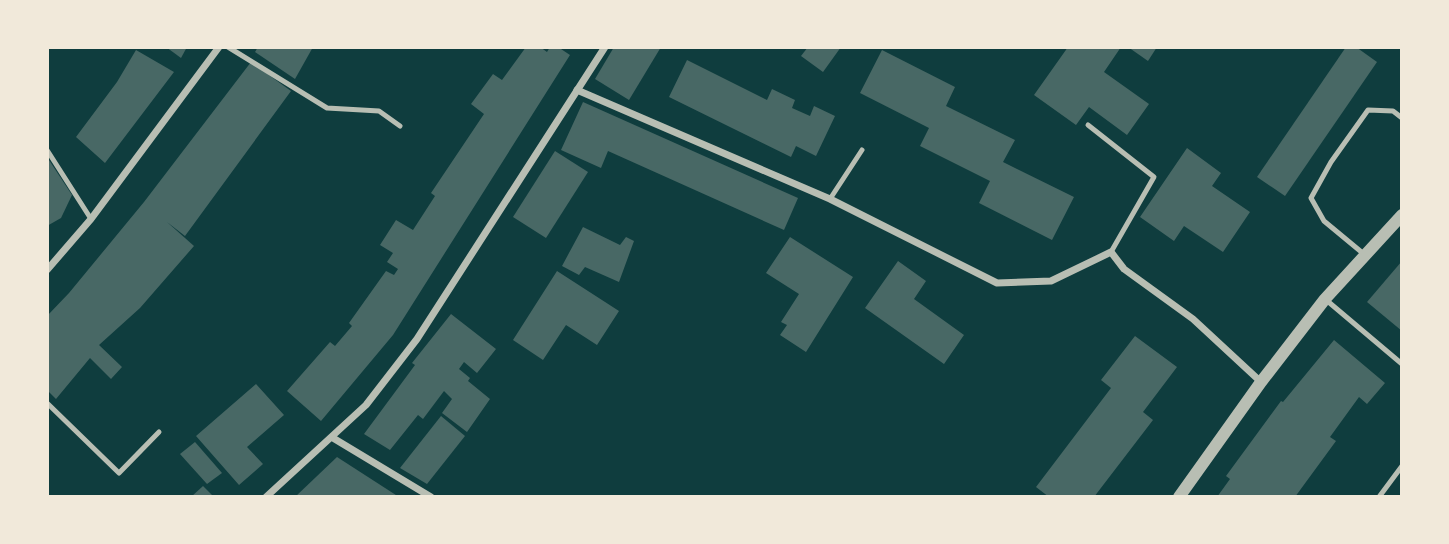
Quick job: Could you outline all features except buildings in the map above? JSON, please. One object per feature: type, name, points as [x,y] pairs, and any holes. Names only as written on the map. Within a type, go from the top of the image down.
[{"type":"street","points":[[47,270],[92,219],[219,47]]},
{"type":"street","points":[[267,497],[366,405],[417,339],[605,47]]},
{"type":"street","points":[[577,90],[830,199],[997,283],[1052,281],[1111,252],[1124,269],[1192,319],[1261,382]]},
{"type":"street","points":[[1178,497],[1325,299],[1402,215]]},
{"type":"street","points":[[333,438],[431,497]]},
{"type":"lane","points":[[228,47],[327,108],[379,111],[400,126]]},
{"type":"lane","points":[[1365,255],[1324,221],[1311,198],[1331,162],[1368,110],[1393,111],[1402,118]]},
{"type":"lane","points":[[1088,125],[1154,177],[1111,252]]},
{"type":"lane","points":[[47,150],[92,219]]},
{"type":"lane","points":[[830,199],[862,150]]},
{"type":"lane","points":[[1325,299],[1402,364]]},
{"type":"lane","points":[[47,403],[119,473],[159,432]]},
{"type":"lane","points":[[1379,497],[1402,466]]}]
